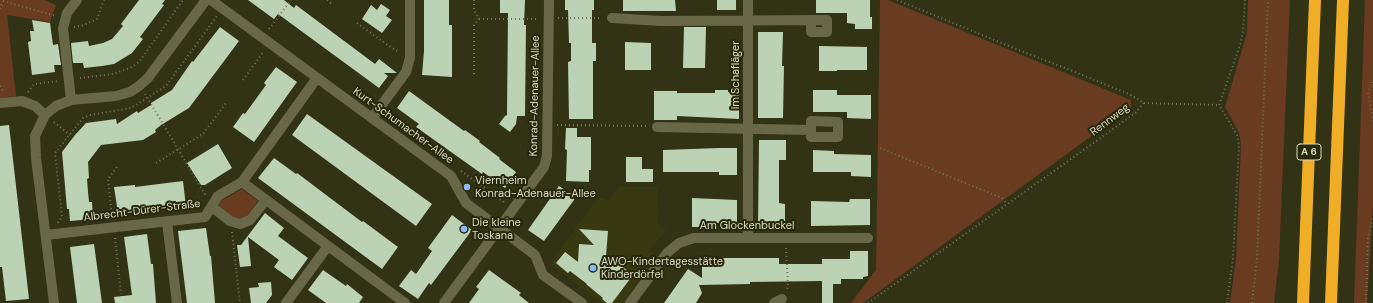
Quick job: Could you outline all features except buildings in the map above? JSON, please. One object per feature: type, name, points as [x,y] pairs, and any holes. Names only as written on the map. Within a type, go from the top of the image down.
[{"type":"highway","name":"A 6","points":[[1303,303],[1315,0]]},
{"type":"highway","name":"A 6","points":[[1331,303],[1344,0]]},
{"type":"street","points":[[71,100],[64,23],[67,13],[77,0]]},
{"type":"street","points":[[54,303],[36,158],[35,136],[45,115],[56,106],[71,100],[116,96],[130,92],[139,86],[148,78],[206,0]]},
{"type":"street","name":"Kurt-Schumacher-Allee","points":[[211,0],[451,176],[466,203],[534,255],[543,275],[582,303]]},
{"type":"street","points":[[372,118],[406,72],[410,58],[410,0]]},
{"type":"street","name":"Konrad-Adenauer-Allee","points":[[444,303],[544,168],[547,156],[548,125],[549,0]]},
{"type":"street","name":"Im Schafläger","points":[[748,0],[748,237]]},
{"type":"street","points":[[612,18],[661,21],[811,20]]},
{"type":"street","name":"Albrecht-Dürer-Straße","points":[[46,235],[205,217],[218,196],[242,182],[317,78]]},
{"type":"street","points":[[0,103],[22,101],[35,106],[45,115]]},
{"type":"street","points":[[657,127],[811,130]]},
{"type":"street","points":[[242,182],[405,303]]},
{"type":"street","points":[[212,207],[230,221],[240,224],[250,220],[266,200]]},
{"type":"street","points":[[167,222],[177,303]]},
{"type":"street","name":"Am Glockenbuckel","points":[[630,303],[667,253],[679,244],[694,238],[868,238]]},
{"type":"street","points":[[286,303],[328,246]]},
{"type":"path","points":[[0,9],[3,0],[64,23],[84,25],[97,19],[104,0]]},
{"type":"path","points":[[22,101],[34,84],[113,74],[130,68],[139,62],[183,0]]},
{"type":"path","points":[[243,80],[291,0]]},
{"type":"path","points":[[327,0],[332,4]]},
{"type":"path","points":[[474,0],[474,10],[479,18],[474,24],[474,74]]},
{"type":"path","name":"Rennweg","points":[[868,303],[1109,132],[1135,113],[1144,103],[1129,94],[899,0]]},
{"type":"path","points":[[1219,105],[1244,32],[1245,0]]},
{"type":"path","points":[[1252,303],[1257,259],[1268,0]]},
{"type":"path","points":[[57,234],[56,227],[62,217],[55,153],[83,118],[90,115],[131,108],[166,86],[223,8]]},
{"type":"path","points":[[357,23],[386,44],[410,58]]},
{"type":"path","points":[[1373,82],[1368,92],[1373,121]]},
{"type":"path","points":[[139,86],[179,149],[212,207]]},
{"type":"path","points":[[156,163],[203,134],[226,103]]},
{"type":"path","points":[[1144,103],[1219,105]]},
{"type":"path","points":[[1219,105],[1237,135],[1239,145],[1233,258],[1227,303]]},
{"type":"path","points":[[45,115],[70,135]]},
{"type":"path","points":[[548,125],[657,127]]},
{"type":"path","points":[[880,148],[1002,198],[1007,204]]},
{"type":"path","points":[[117,167],[108,179],[121,294]]},
{"type":"path","points":[[455,167],[504,202],[508,197],[517,204]]},
{"type":"path","points":[[1366,303],[1368,239],[1373,216]]},
{"type":"path","points":[[230,221],[240,303]]},
{"type":"path","points":[[778,301],[788,286],[786,237]]},
{"type":"shaded area","points":[[0,0],[44,0],[56,5],[50,22],[7,15],[16,96],[0,98]]},
{"type":"shaded area","points":[[880,0],[888,0],[1131,100],[1131,107],[863,303],[851,303],[876,270]]},
{"type":"shaded area","points":[[1248,0],[1290,0],[1279,261],[1274,303],[1230,303],[1236,259],[1241,145],[1239,133],[1225,107],[1247,33]]},
{"type":"shaded area","points":[[1365,0],[1373,0],[1373,204],[1367,303],[1354,303]]},
{"type":"shaded area","points":[[618,187],[658,187],[657,221],[666,231],[650,250],[656,256],[623,303],[602,303],[550,264],[598,197],[609,201]]},
{"type":"shaded area","points":[[242,189],[258,201],[246,217],[234,219],[217,208],[222,200]]},
{"type":"place","name":"Viernheim Konrad-Adenauer-Allee","points":[[467,187]]},
{"type":"place","name":"Die kleine Toskana","points":[[464,229]]},
{"type":"place","name":"AWO-Kindertagesstätte Kinderdörfel","points":[[593,268]]}]
